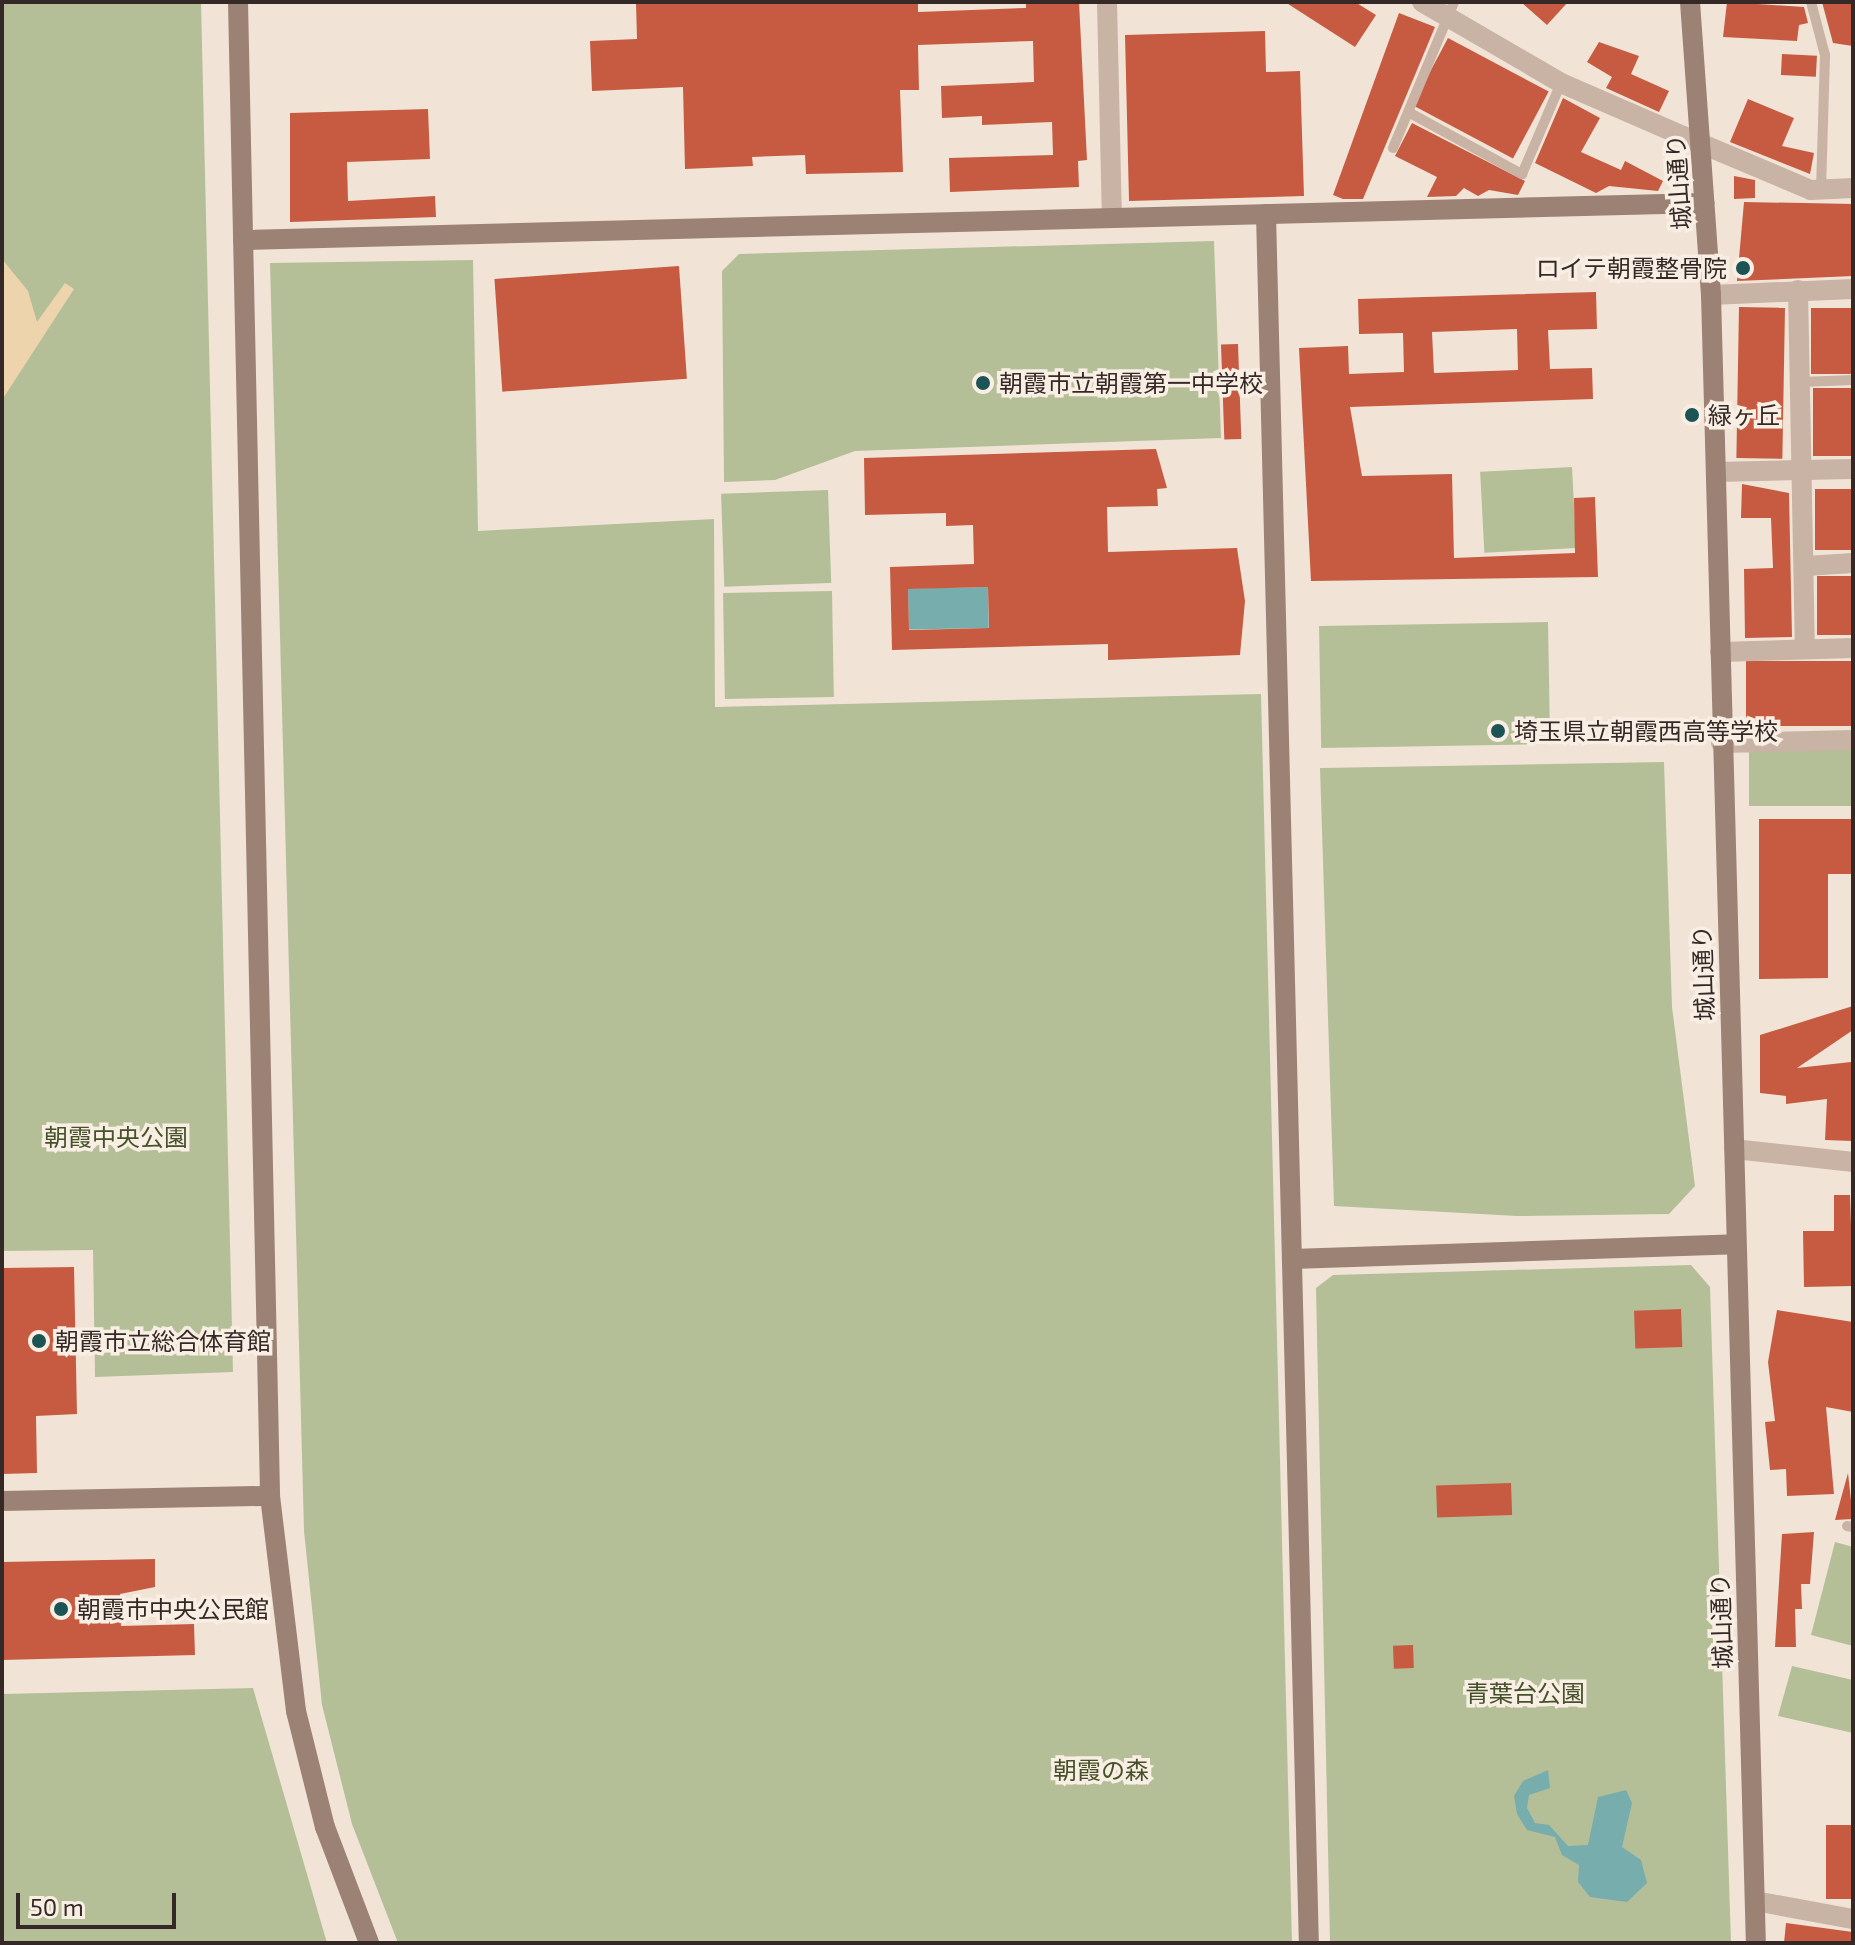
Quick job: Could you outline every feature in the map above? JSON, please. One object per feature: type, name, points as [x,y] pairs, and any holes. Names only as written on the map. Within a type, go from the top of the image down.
[{"type":"street","points":[[238,2],[270,1496],[296,1711],[325,1827],[369,1943]]},
{"type":"street","points":[[1107,2],[1112,217]]},
{"type":"street","points":[[1422,2],[1453,10],[1561,83],[1702,144],[1821,190],[1853,188]]},
{"type":"street","name":"城山通り","points":[[1690,2],[1711,295],[1756,1943]]},
{"type":"street","points":[[243,240],[1705,203]]},
{"type":"street","points":[[1266,214],[1309,1943]]},
{"type":"street","points":[[1711,295],[1853,289]]},
{"type":"street","points":[[1798,290],[1805,472],[1805,648]]},
{"type":"street","points":[[1716,472],[1853,469]]},
{"type":"street","points":[[1806,566],[1853,563]]},
{"type":"street","points":[[1720,652],[1853,648]]},
{"type":"street","points":[[1721,743],[1853,740]]},
{"type":"street","points":[[1734,1149],[1853,1162]]},
{"type":"street","points":[[1292,1259],[1736,1244]]},
{"type":"street","points":[[2,1501],[270,1496]]},
{"type":"street","points":[[1755,1901],[1853,1919]]},
{"type":"lane","points":[[1811,2],[1825,55],[1821,190]]},
{"type":"lane","points":[[1393,148],[1453,10]]},
{"type":"lane","points":[[1410,113],[1522,174],[1561,83]]},
{"type":"lane","points":[[1801,382],[1853,380]]},
{"type":"green space","name":"朝霞中央公園","points":[[2,2],[201,2],[233,1372],[95,1377],[93,1250],[2,1251]]},
{"type":"green space","points":[[1214,241],[1221,438],[855,451],[775,480],[724,482],[722,271],[739,254]]},
{"type":"green space","name":"朝霞の森","points":[[473,260],[478,531],[714,519],[715,707],[1261,694],[1292,1943],[398,1943],[352,1824],[322,1705],[304,1531],[270,263]]},
{"type":"green space","points":[[1572,467],[1576,548],[1484,553],[1480,472]]},
{"type":"green space","points":[[828,490],[831,583],[724,587],[721,494]]},
{"type":"green space","points":[[832,591],[834,697],[725,699],[723,593]]},
{"type":"green space","points":[[1548,622],[1550,744],[1321,748],[1319,626]]},
{"type":"green space","points":[[1749,748],[1853,748],[1853,806],[1749,806]]},
{"type":"green space","points":[[1664,762],[1672,1007],[1695,1186],[1669,1214],[1517,1216],[1334,1206],[1320,768]]},
{"type":"green space","name":"青葉台公園","points":[[1691,1265],[1710,1287],[1731,1943],[1330,1943],[1316,1288],[1333,1275]]},
{"type":"green space","points":[[1835,1542],[1853,1547],[1853,1646],[1811,1635]]},
{"type":"green space","points":[[1792,1666],[1853,1680],[1853,1733],[1778,1716]]},
{"type":"green space","points":[[253,1688],[327,1943],[2,1943],[2,1694]]},
{"type":"sand","points":[[2,259],[28,291],[37,322],[65,283],[74,289],[2,400]]},
{"type":"water","points":[[988,587],[989,628],[909,629],[908,588]]},
{"type":"water","points":[[1548,1770],[1550,1788],[1529,1795],[1527,1808],[1535,1823],[1549,1825],[1568,1846],[1588,1845],[1598,1797],[1626,1790],[1632,1803],[1622,1847],[1641,1860],[1647,1883],[1627,1902],[1590,1897],[1578,1882],[1579,1865],[1562,1855],[1555,1837],[1527,1830],[1517,1814],[1514,1796],[1523,1781]]},
{"type":"building","points":[[1026,2],[1079,2],[1087,160],[1078,161],[1079,187],[950,192],[949,158],[1053,155],[1052,122],[982,125],[982,116],[942,118],[941,86],[1034,82],[1033,41],[918,45],[919,90],[900,90],[903,172],[806,174],[805,155],[752,157],[753,166],[685,169],[683,87],[592,91],[590,41],[637,39],[636,3],[918,4],[918,12],[1026,8]]},
{"type":"building","points":[[1285,2],[1355,2],[1376,15],[1355,47]]},
{"type":"building","points":[[1521,2],[1568,2],[1547,25]]},
{"type":"building","points":[[1727,2],[1804,7],[1808,23],[1799,25],[1797,41],[1723,37]]},
{"type":"building","points":[[1822,2],[1853,2],[1853,46],[1833,43]]},
{"type":"building","points":[[1399,13],[1435,27],[1363,199],[1343,199],[1333,195]]},
{"type":"building","points":[[1265,31],[1266,72],[1300,71],[1304,196],[1129,201],[1125,35]]},
{"type":"building","points":[[1448,38],[1549,92],[1513,159],[1412,105]]},
{"type":"building","points":[[1599,42],[1639,56],[1631,74],[1669,91],[1659,112],[1606,88],[1612,77],[1587,62]]},
{"type":"building","points":[[1782,54],[1817,56],[1816,77],[1781,75]]},
{"type":"building","points":[[1563,98],[1600,118],[1581,152],[1621,170],[1625,161],[1663,181],[1658,191],[1609,186],[1596,193],[1535,163]]},
{"type":"building","points":[[1748,99],[1794,118],[1782,146],[1814,153],[1810,174],[1730,142]]},
{"type":"building","points":[[428,109],[430,159],[347,162],[348,201],[435,196],[436,217],[290,222],[290,113]]},
{"type":"building","points":[[1412,123],[1525,181],[1518,195],[1489,190],[1478,196],[1464,188],[1456,196],[1427,197],[1437,177],[1395,156]]},
{"type":"building","points":[[1734,176],[1755,180],[1755,198],[1734,199]]},
{"type":"building","points":[[1744,202],[1853,204],[1853,276],[1737,281]]},
{"type":"building","points":[[679,266],[687,379],[502,392],[494,279]]},
{"type":"building","points":[[1596,292],[1597,329],[1548,330],[1550,369],[1592,368],[1593,399],[1350,407],[1362,476],[1452,474],[1454,558],[1575,553],[1574,498],[1595,497],[1598,577],[1311,581],[1299,348],[1348,346],[1349,374],[1404,372],[1403,333],[1359,334],[1358,299]],"holes":[[[1517,329],[1518,370],[1434,373],[1432,332]]]},
{"type":"building","points":[[1739,307],[1785,308],[1782,459],[1736,458]]},
{"type":"building","points":[[1811,308],[1852,308],[1852,374],[1811,374]]},
{"type":"building","points":[[1238,344],[1241,439],[1224,440],[1221,345]]},
{"type":"building","points":[[1813,388],[1853,388],[1853,456],[1813,456]]},
{"type":"building","points":[[1156,449],[1167,488],[1157,489],[1158,506],[1107,507],[1108,552],[1237,548],[1245,601],[1240,655],[1108,660],[1108,644],[892,650],[890,567],[974,564],[973,525],[946,526],[946,513],[865,515],[864,458]],"holes":[[[988,587],[989,628],[909,630],[908,589]]]},
{"type":"building","points":[[1742,484],[1789,493],[1792,637],[1745,638],[1744,569],[1773,568],[1771,518],[1741,518]]},
{"type":"building","points":[[1815,489],[1853,489],[1853,550],[1815,550]]},
{"type":"building","points":[[1817,576],[1853,576],[1853,635],[1817,635]]},
{"type":"building","points":[[1746,661],[1853,661],[1853,726],[1746,726]]},
{"type":"building","points":[[1759,819],[1853,819],[1853,874],[1828,874],[1828,978],[1759,979]]},
{"type":"building","points":[[1853,1006],[1853,1030],[1797,1068],[1851,1062],[1853,1141],[1825,1140],[1827,1099],[1786,1104],[1786,1096],[1760,1093],[1760,1035]]},
{"type":"building","points":[[1834,1195],[1850,1195],[1853,1286],[1804,1287],[1803,1231],[1834,1231]]},
{"type":"building","name":"朝霞市立総合体育館","points":[[74,1267],[77,1414],[36,1416],[37,1473],[2,1474],[2,1268]]},
{"type":"building","points":[[1681,1309],[1682,1347],[1635,1349],[1634,1311]]},
{"type":"building","points":[[1777,1310],[1853,1322],[1853,1412],[1826,1407],[1834,1494],[1787,1496],[1786,1469],[1770,1470],[1765,1422],[1775,1421],[1768,1362]]},
{"type":"building","points":[[1848,1473],[1853,1519],[1835,1520]]},
{"type":"building","points":[[1511,1483],[1512,1515],[1437,1518],[1436,1486]]},
{"type":"building","points":[[1814,1532],[1810,1584],[1801,1584],[1802,1609],[1795,1609],[1796,1647],[1775,1647],[1782,1534]]},
{"type":"building","name":"朝霞市中央公民館","points":[[155,1559],[155,1587],[120,1594],[121,1626],[194,1624],[195,1655],[2,1660],[2,1562]]},
{"type":"building","points":[[1413,1645],[1414,1668],[1394,1669],[1393,1646]]},
{"type":"building","points":[[1826,1825],[1853,1825],[1853,1899],[1826,1899]]},
{"type":"building","points":[[1786,1923],[1853,1932],[1853,1943],[1784,1943]]},
{"type":"place","name":"ロイテ朝霞整骨院","points":[[1743,268]]},
{"type":"place","name":"朝霞市立朝霞第一中学校","points":[[983,383]]},
{"type":"place","name":"緑ヶ丘","points":[[1692,415]]},
{"type":"place","name":"埼玉県立朝霞西高等学校","points":[[1498,731]]},
{"type":"place","name":"朝霞市立総合体育館","points":[[39,1341]]},
{"type":"place","name":"朝霞市中央公民館","points":[[61,1609]]}]
